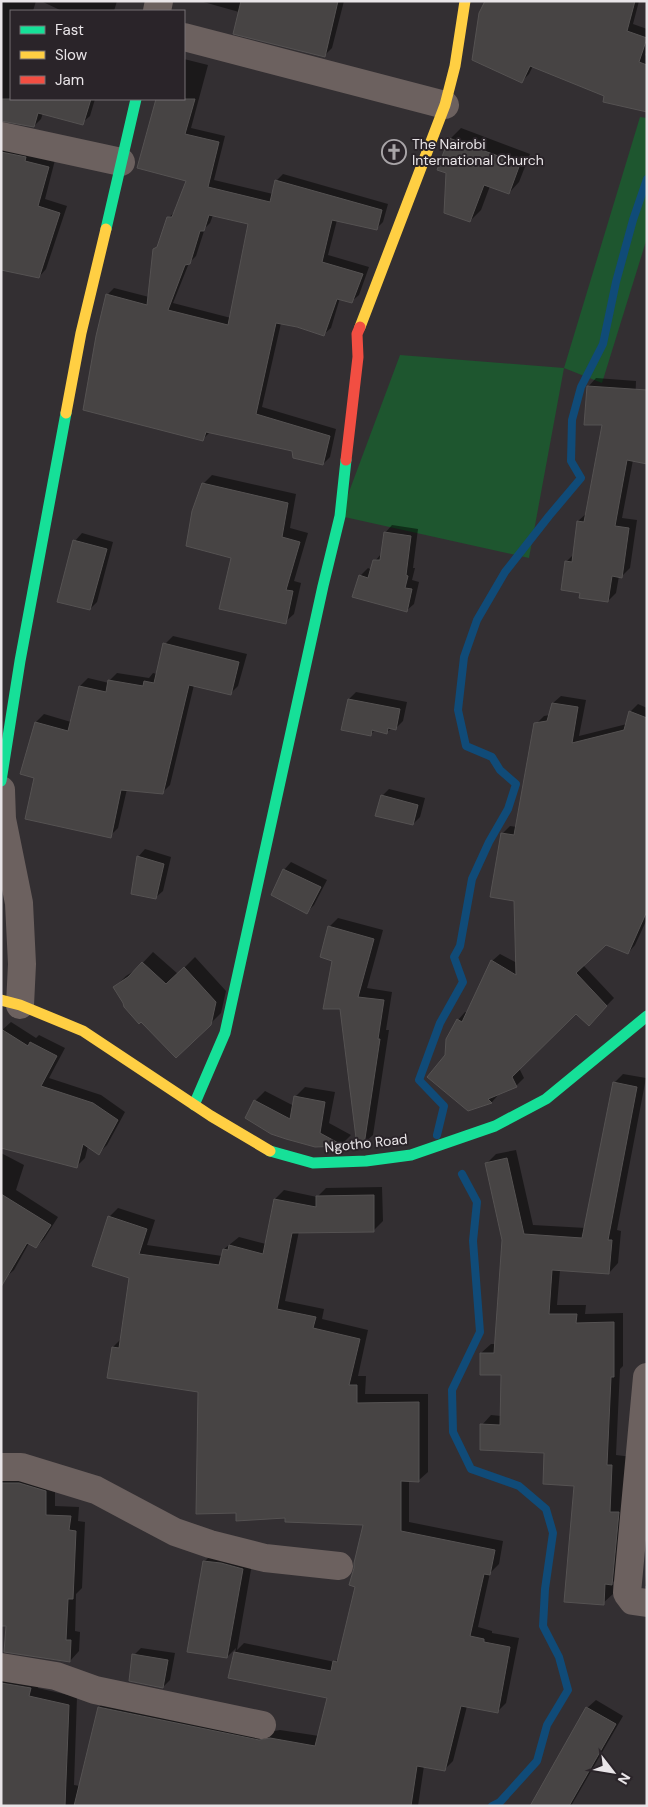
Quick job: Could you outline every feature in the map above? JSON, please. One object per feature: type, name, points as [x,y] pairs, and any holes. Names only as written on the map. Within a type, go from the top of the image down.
[{"type":"street","points":[[194,1106],[225,1034],[340,516],[358,357],[357,334],[446,104],[455,66],[466,1]]},
{"type":"street","points":[[185,37],[446,104]]},
{"type":"street","points":[[1,781],[20,660],[81,333],[136,100]]},
{"type":"street","points":[[1,136],[121,162]]},
{"type":"street","points":[[1,790],[2,819],[20,903],[22,964],[11,1002]]},
{"type":"street","name":"Ngotho Road","points":[[11,1002],[83,1031],[194,1106],[267,1150],[313,1163],[366,1161],[411,1155],[495,1126],[546,1099],[647,1016]]},
{"type":"street","points":[[647,1377],[627,1593],[633,1601],[647,1603]]},
{"type":"street","points":[[1,1467],[21,1467],[96,1490],[175,1532],[210,1544],[266,1558],[339,1566]]},
{"type":"street","points":[[1,1666],[56,1676],[96,1690],[262,1725]]},
{"type":"green space","points":[[640,117],[647,118],[647,238],[602,383],[564,368]]},
{"type":"green space","points":[[400,355],[564,368],[529,558],[340,516]]},
{"type":"building","points":[[241,1],[338,1],[325,57],[233,34]]},
{"type":"building","points":[[485,1],[635,1],[627,31],[647,38],[639,62],[647,65],[647,112],[603,102],[604,96],[530,66],[522,83],[472,60],[479,13]]},
{"type":"building","points":[[1,99],[91,100],[83,125],[38,113],[34,127],[1,121]]},
{"type":"building","points":[[195,99],[185,134],[219,142],[208,187],[270,202],[275,180],[382,210],[377,230],[332,220],[322,262],[363,274],[352,303],[337,299],[324,336],[297,327],[276,323],[256,414],[330,436],[323,465],[293,458],[292,451],[206,432],[203,441],[83,410],[96,336],[106,294],[147,305],[153,249],[157,247],[167,217],[172,217],[186,181],[137,168],[156,100]],"holes":[[[209,215],[248,224],[228,325],[168,310],[185,265],[190,264],[200,231],[204,231]]]},
{"type":"building","points":[[449,138],[520,164],[509,194],[484,185],[470,222],[444,213],[446,173],[437,170]]},
{"type":"building","points":[[1,152],[26,157],[25,161],[49,167],[38,206],[60,213],[39,278],[1,270]]},
{"type":"building","points":[[587,386],[647,390],[647,464],[627,460],[615,526],[629,528],[622,578],[612,576],[608,602],[579,598],[580,593],[561,590],[565,561],[572,562],[577,521],[584,522],[602,425],[584,425]]},
{"type":"building","points":[[202,483],[288,503],[282,537],[300,542],[286,590],[293,591],[286,624],[219,609],[231,558],[186,546],[192,511]]},
{"type":"building","points":[[384,532],[411,536],[406,575],[408,576],[405,588],[412,589],[407,612],[352,597],[359,575],[368,578],[373,560],[380,560]]},
{"type":"building","points":[[73,540],[107,549],[90,610],[57,602]]},
{"type":"building","points":[[163,643],[239,662],[231,695],[189,685],[163,794],[121,790],[111,838],[25,819],[34,778],[20,774],[35,722],[68,731],[79,686],[106,692],[108,680],[143,686],[144,681],[154,683]]},
{"type":"building","points":[[348,699],[400,709],[396,730],[388,728],[387,734],[372,730],[371,736],[341,730]]},
{"type":"building","points":[[552,703],[578,707],[572,743],[624,730],[629,711],[647,718],[647,911],[628,954],[606,945],[576,973],[607,1006],[589,1026],[576,1014],[512,1077],[517,1087],[488,1099],[492,1103],[468,1111],[427,1077],[445,1055],[446,1039],[457,1019],[462,1022],[491,960],[516,975],[514,901],[490,897],[501,833],[514,835],[534,723],[547,721]]},
{"type":"building","points":[[381,795],[418,805],[413,825],[375,816]]},
{"type":"building","points":[[137,856],[164,864],[156,899],[131,894]]},
{"type":"building","points":[[283,869],[321,887],[307,914],[271,895]]},
{"type":"building","points":[[328,926],[374,939],[358,997],[384,1000],[364,1145],[357,1146],[340,1009],[323,1009],[332,961],[320,957]]},
{"type":"building","points":[[142,962],[166,984],[184,967],[216,1002],[211,1025],[176,1058],[141,1022],[139,1024],[124,1007],[113,987],[128,977]]},
{"type":"building","points":[[1,1029],[28,1046],[30,1042],[57,1056],[41,1086],[93,1103],[118,1120],[99,1155],[83,1144],[77,1168],[1,1148]]},
{"type":"building","points":[[613,1082],[637,1087],[608,1240],[612,1240],[609,1274],[552,1270],[549,1314],[577,1314],[576,1323],[614,1322],[614,1377],[611,1377],[607,1465],[612,1465],[610,1512],[619,1512],[612,1585],[605,1584],[604,1605],[564,1602],[574,1486],[543,1484],[544,1453],[480,1450],[480,1424],[500,1425],[501,1375],[480,1375],[480,1353],[494,1353],[502,1240],[485,1163],[507,1158],[524,1234],[582,1238]]},
{"type":"building","points":[[294,1096],[325,1102],[320,1133],[341,1146],[315,1147],[286,1139],[271,1134],[245,1118],[254,1100],[290,1119]]},
{"type":"building","points":[[1,1194],[51,1225],[36,1248],[27,1243],[1,1287]]},
{"type":"building","points":[[374,1195],[374,1232],[292,1233],[277,1309],[316,1317],[313,1328],[360,1339],[349,1385],[357,1385],[357,1403],[419,1402],[419,1482],[401,1481],[401,1531],[495,1550],[490,1575],[484,1574],[470,1636],[484,1639],[484,1642],[510,1647],[498,1713],[461,1706],[445,1771],[417,1766],[411,1806],[74,1806],[98,1707],[259,1740],[270,1738],[315,1746],[327,1698],[228,1678],[234,1652],[331,1671],[333,1661],[337,1662],[355,1587],[349,1585],[363,1525],[285,1522],[285,1518],[236,1521],[236,1513],[196,1514],[198,1392],[107,1378],[112,1347],[119,1348],[129,1278],[92,1266],[108,1216],[147,1229],[139,1254],[219,1265],[223,1249],[228,1250],[229,1245],[263,1254],[274,1199],[316,1207],[316,1196]]},
{"type":"building","points":[[1,1483],[19,1483],[46,1491],[46,1515],[71,1516],[69,1530],[76,1531],[73,1599],[68,1599],[66,1640],[71,1640],[70,1662],[4,1652],[6,1626],[1,1626]]},
{"type":"building","points":[[203,1561],[221,1563],[243,1569],[227,1658],[187,1652]]},
{"type":"building","points":[[132,1654],[168,1660],[163,1688],[129,1681]]},
{"type":"building","points":[[1,1683],[31,1688],[29,1696],[69,1705],[65,1806],[1,1806]]},
{"type":"building","points":[[586,1707],[616,1724],[569,1806],[530,1806]]},
{"type":"waterway","points":[[437,1135],[444,1106],[419,1080],[440,1023],[463,982],[454,957],[460,946],[472,879],[489,842],[508,809],[516,784],[500,770],[492,757],[466,746],[458,710],[464,657],[477,620],[505,572],[581,478],[571,461],[572,420],[581,387],[603,344],[616,282],[633,220],[647,179]]},
{"type":"waterway","points":[[462,1174],[477,1202],[473,1241],[480,1332],[452,1390],[453,1432],[471,1469],[519,1486],[546,1509],[553,1533],[545,1589],[543,1626],[559,1657],[568,1690],[547,1725],[537,1761],[500,1802],[492,1806]]},
{"type":"traffic: fast","points":[[106,229],[136,100]]},
{"type":"traffic: fast","points":[[1,781],[20,661],[66,413]]},
{"type":"traffic: fast","points":[[194,1105],[225,1033],[340,516],[346,460]]},
{"type":"traffic: fast","points":[[270,1151],[313,1163],[366,1161],[411,1155],[495,1126],[546,1099],[647,1016]]},
{"type":"traffic: slow","points":[[360,327],[445,105],[455,66],[465,1]]},
{"type":"traffic: slow","points":[[66,413],[81,333],[106,229]]},
{"type":"traffic: slow","points":[[1,1000],[20,1005],[83,1031],[211,1116],[270,1151]]},
{"type":"traffic: jam","points":[[346,460],[358,357],[357,334],[360,327]]},
{"type":"place","name":"The Nairobi International Church","points":[[394,152]]}]
